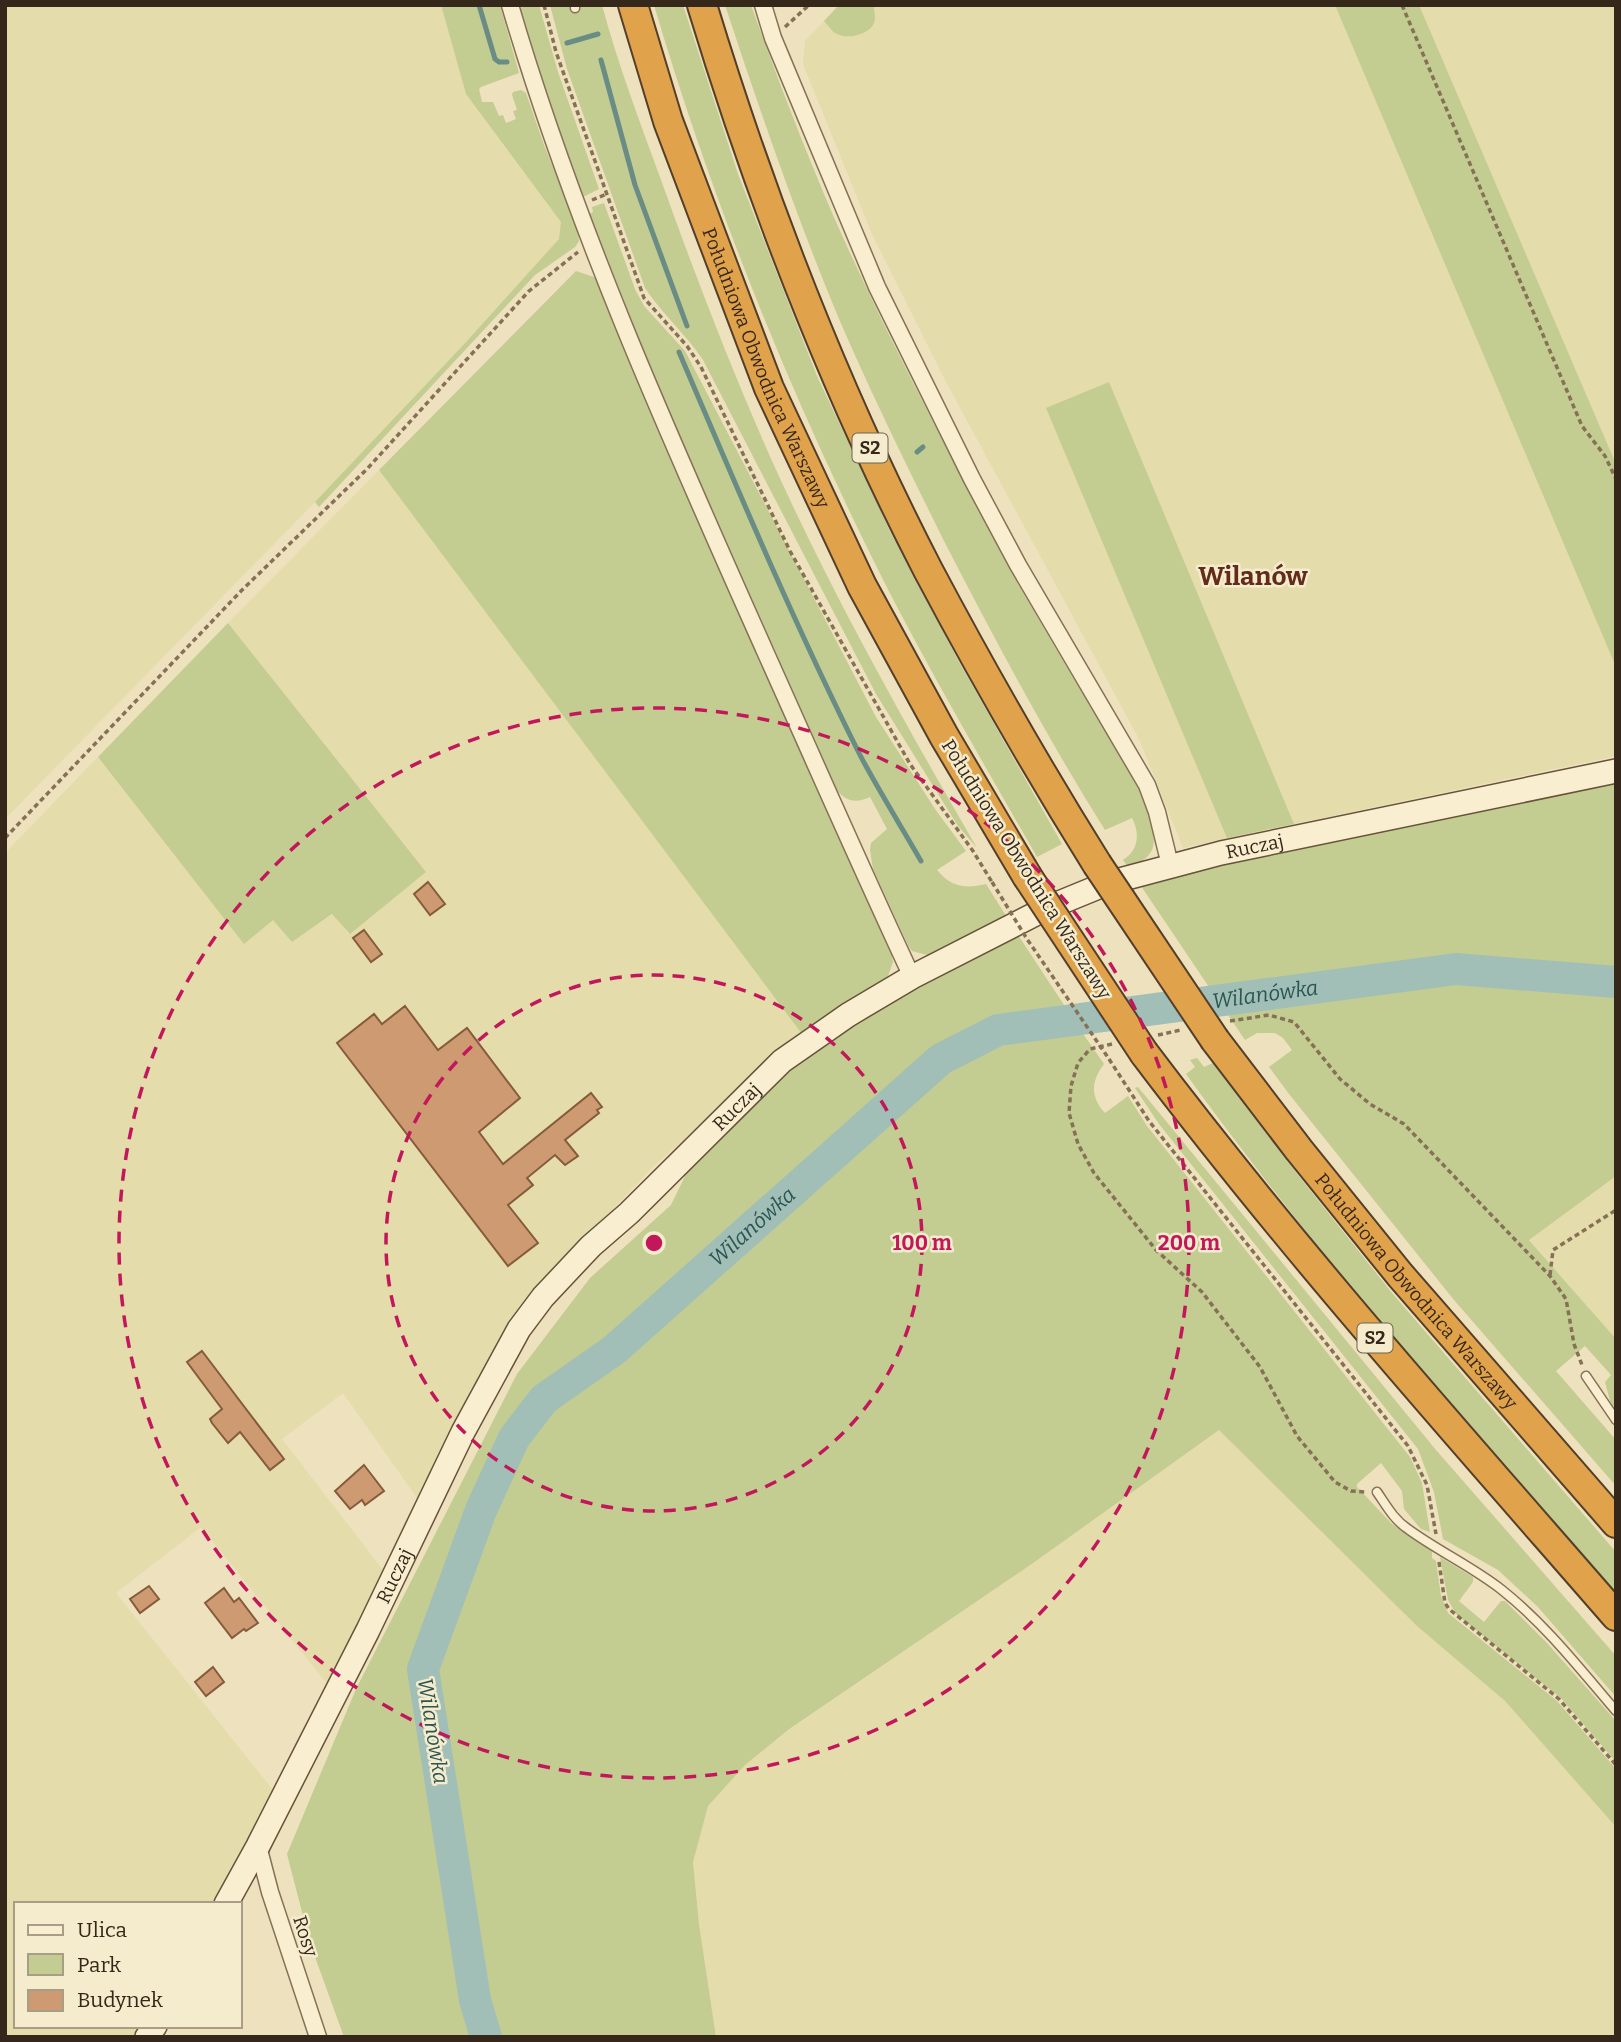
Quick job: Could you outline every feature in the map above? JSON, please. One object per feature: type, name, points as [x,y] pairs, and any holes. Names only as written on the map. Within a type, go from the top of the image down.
[{"type":"highway","name":"Południowa Obwodnica Warszawy","points":[[633,5],[668,121],[769,388],[862,586],[944,736],[1027,876],[1150,1044],[1214,1146],[1309,1262],[1616,1616]]},
{"type":"highway","name":"Południowa Obwodnica Warszawy","points":[[702,5],[731,102],[766,202],[810,311],[927,568],[998,700],[1097,864],[1219,1031],[1299,1150],[1400,1275],[1616,1523]]},
{"type":"street","points":[[510,5],[530,73],[591,242],[657,408],[912,977]]},
{"type":"street","points":[[763,5],[774,38],[877,287],[972,479],[1018,565],[1147,785],[1157,812],[1170,865]]},
{"type":"street","name":"Ruczaj","points":[[227,1902],[368,1630],[463,1432],[527,1318],[591,1246],[629,1213],[782,1062],[848,1015],[912,977],[1048,908],[1108,883],[1170,865],[1616,771]]},
{"type":"street","name":"Rosy","points":[[258,1846],[270,1892],[318,2037]]},
{"type":"lane","points":[[1586,1376],[1616,1420]]},
{"type":"lane","points":[[1377,1492],[1396,1519],[1407,1529],[1473,1569],[1522,1607],[1556,1640],[1616,1711]]},
{"type":"path","points":[[544,5],[556,52],[644,298],[687,346],[701,367],[790,551],[910,764],[973,851],[1027,939],[1149,1121],[1408,1446],[1427,1485],[1445,1603],[1449,1609],[1559,1699],[1616,1765]]},
{"type":"path","points":[[774,38],[808,5]]},
{"type":"path","points":[[1402,5],[1581,426],[1605,456],[1616,479]]},
{"type":"path","points":[[5,838],[242,590],[366,469],[529,290],[591,242]]},
{"type":"path","points":[[1219,1031],[1269,1015],[1294,1022],[1340,1079],[1370,1104],[1404,1124],[1550,1276],[1566,1299],[1574,1343],[1586,1376]]},
{"type":"path","points":[[1150,1044],[1182,1030]]},
{"type":"path","points":[[1116,1043],[1090,1048],[1078,1063],[1071,1086],[1069,1113],[1078,1143],[1094,1173],[1156,1250],[1202,1292],[1260,1367],[1297,1436],[1335,1482],[1351,1491],[1377,1492]]},
{"type":"path","points":[[1550,1276],[1553,1250],[1616,1210]]},
{"type":"shaded area","points":[[5,5],[441,5],[466,94],[562,222],[559,240],[467,341],[315,502],[5,819]]},
{"type":"shaded area","points":[[874,5],[1335,5],[1616,667],[1616,756],[1294,824],[1109,382],[1047,409],[1227,838],[1183,848],[1139,739],[944,378],[872,234],[803,64],[805,41],[824,21],[838,35],[875,15]]},
{"type":"shaded area","points":[[1419,5],[1616,5],[1616,464]]},
{"type":"shaded area","points":[[379,470],[802,1034],[653,1167],[524,1303],[468,1410],[417,1498],[343,1393],[282,1439],[383,1570],[329,1686],[201,1527],[116,1593],[273,1790],[215,1902],[14,1902],[14,2028],[142,2028],[137,2037],[5,2037],[5,853],[98,757],[244,943],[273,919],[292,942],[333,914],[349,934],[425,873],[228,623]]},
{"type":"shaded area","points":[[1616,1176],[1616,1339],[1529,1239]]},
{"type":"shaded area","points":[[1219,1430],[1322,1527],[1417,1626],[1505,1701],[1616,1827],[1616,2037],[716,2037],[699,1924],[693,1861],[708,1806],[745,1764],[789,1730],[1036,1561]]},
{"type":"green space","points":[[441,5],[500,5],[519,73],[481,87],[479,89],[482,102],[493,102],[499,116],[503,115],[506,123],[516,119],[513,92],[521,90],[526,93],[577,227],[579,241],[575,247],[535,275],[319,507],[315,502],[559,239],[561,222],[466,94]]},
{"type":"green space","points":[[539,5],[558,72],[599,189],[583,197],[532,67],[517,13],[520,8]]},
{"type":"green space","points":[[550,5],[571,5],[572,9],[581,5],[602,5],[615,50],[687,251],[772,461],[819,560],[870,657],[977,848],[958,826],[876,694],[703,360],[645,288],[567,69]]},
{"type":"green space","points":[[654,5],[683,5],[738,174],[817,376],[890,531],[958,660],[1062,844],[1037,857],[912,635],[825,458],[731,234]]},
{"type":"green space","points":[[725,5],[751,5],[820,183],[896,350],[1019,584],[1134,777],[1148,813],[1154,840],[1150,853],[1138,863],[1128,867],[1123,860],[1135,846],[1137,835],[1132,818],[1105,830],[1001,650],[903,457],[823,280],[779,163]]},
{"type":"green space","points":[[839,5],[874,5],[872,27],[858,35],[837,34],[824,21]]},
{"type":"green space","points":[[1335,5],[1419,5],[1616,464],[1616,667]]},
{"type":"green space","points":[[604,203],[635,289],[644,306],[685,351],[876,717],[935,809],[966,851],[937,870],[959,885],[986,884],[1008,919],[931,956],[912,951],[908,945],[873,869],[871,843],[887,829],[870,797],[851,800],[835,788],[699,486],[589,214],[593,212],[592,207]]},
{"type":"green space","points":[[576,271],[594,277],[599,284],[708,543],[891,952],[893,962],[888,976],[802,1034],[379,470]]},
{"type":"green space","points":[[1109,382],[1294,824],[1227,838],[1046,408]]},
{"type":"green space","points":[[228,623],[426,872],[350,934],[332,914],[292,942],[273,920],[244,944],[98,757]]},
{"type":"green space","points":[[1616,781],[1616,1176],[1529,1240],[1616,1339],[1616,1410],[1610,1401],[1605,1382],[1611,1375],[1585,1346],[1556,1371],[1616,1440],[1616,1486],[1454,1300],[1289,1094],[1269,1067],[1292,1050],[1283,1038],[1275,1033],[1257,1033],[1245,1040],[1222,1006],[1300,994],[1294,984],[1211,990],[1137,880]]},
{"type":"green space","points":[[1016,932],[1070,1014],[1022,1018],[967,1035],[936,1054],[847,1134],[856,1145],[933,1076],[984,1046],[1031,1034],[1079,1028],[1104,1064],[1094,1089],[1100,1107],[1105,1113],[1128,1096],[1147,1126],[1410,1457],[1422,1483],[1430,1532],[1421,1529],[1404,1509],[1402,1491],[1381,1463],[1357,1484],[1357,1487],[1392,1524],[1432,1551],[1441,1596],[1448,1613],[1557,1701],[1616,1769],[1616,1827],[1505,1701],[1417,1626],[1219,1430],[1036,1561],[788,1730],[745,1765],[708,1806],[693,1862],[699,1924],[716,2037],[344,2037],[310,1943],[287,1854],[356,1689],[517,1374],[590,1278],[671,1205],[687,1172],[795,1065],[912,984]]},
{"type":"green space","points":[[1197,1058],[1204,1067],[1213,1063],[1392,1293],[1616,1552],[1616,1595],[1395,1340],[1288,1209],[1186,1074],[1195,1067],[1190,1060]]},
{"type":"green space","points":[[1138,1087],[1436,1450],[1616,1656],[1616,1697],[1538,1607],[1498,1570],[1443,1539],[1434,1492],[1418,1449],[1159,1124],[1135,1088]]},
{"type":"green space","points":[[1440,1557],[1473,1577],[1473,1582],[1459,1601],[1484,1622],[1501,1601],[1505,1601],[1546,1642],[1616,1721],[1616,1762],[1561,1698],[1456,1614],[1448,1600]]},
{"type":"building","points":[[428,882],[445,904],[430,915],[414,894]]},
{"type":"building","points":[[364,930],[382,954],[371,962],[353,938]]},
{"type":"building","points":[[405,1006],[438,1050],[467,1028],[520,1098],[479,1132],[503,1164],[591,1093],[602,1107],[597,1110],[599,1113],[565,1140],[578,1156],[565,1165],[555,1155],[527,1178],[533,1185],[508,1205],[538,1243],[508,1266],[337,1043],[374,1014],[382,1024]]},
{"type":"building","points":[[202,1351],[284,1459],[270,1470],[240,1432],[228,1443],[212,1423],[210,1419],[222,1409],[187,1362]]},
{"type":"building","points":[[364,1465],[384,1491],[365,1505],[362,1500],[350,1509],[335,1491]]},
{"type":"building","points":[[149,1586],[159,1599],[140,1613],[130,1599]]},
{"type":"building","points":[[224,1588],[234,1602],[239,1598],[258,1623],[232,1638],[205,1603]]},
{"type":"building","points":[[213,1667],[224,1682],[206,1696],[195,1682]]},
{"type":"waterway","points":[[479,5],[495,59],[507,62]]},
{"type":"waterway","points":[[567,43],[598,34]]},
{"type":"waterway","points":[[601,60],[635,185],[687,326]]},
{"type":"waterway","points":[[679,352],[812,655],[867,768],[921,861]]},
{"type":"waterway","points":[[917,452],[923,447]]},
{"type":"waterway","name":"Wilanówka","points":[[486,2037],[475,2000],[423,1669],[481,1510],[514,1438],[544,1399],[614,1350],[941,1059],[998,1030],[1456,969],[1616,982]]},
{"type":"district","name":"Wilanów","points":[[1253,576]]}]
